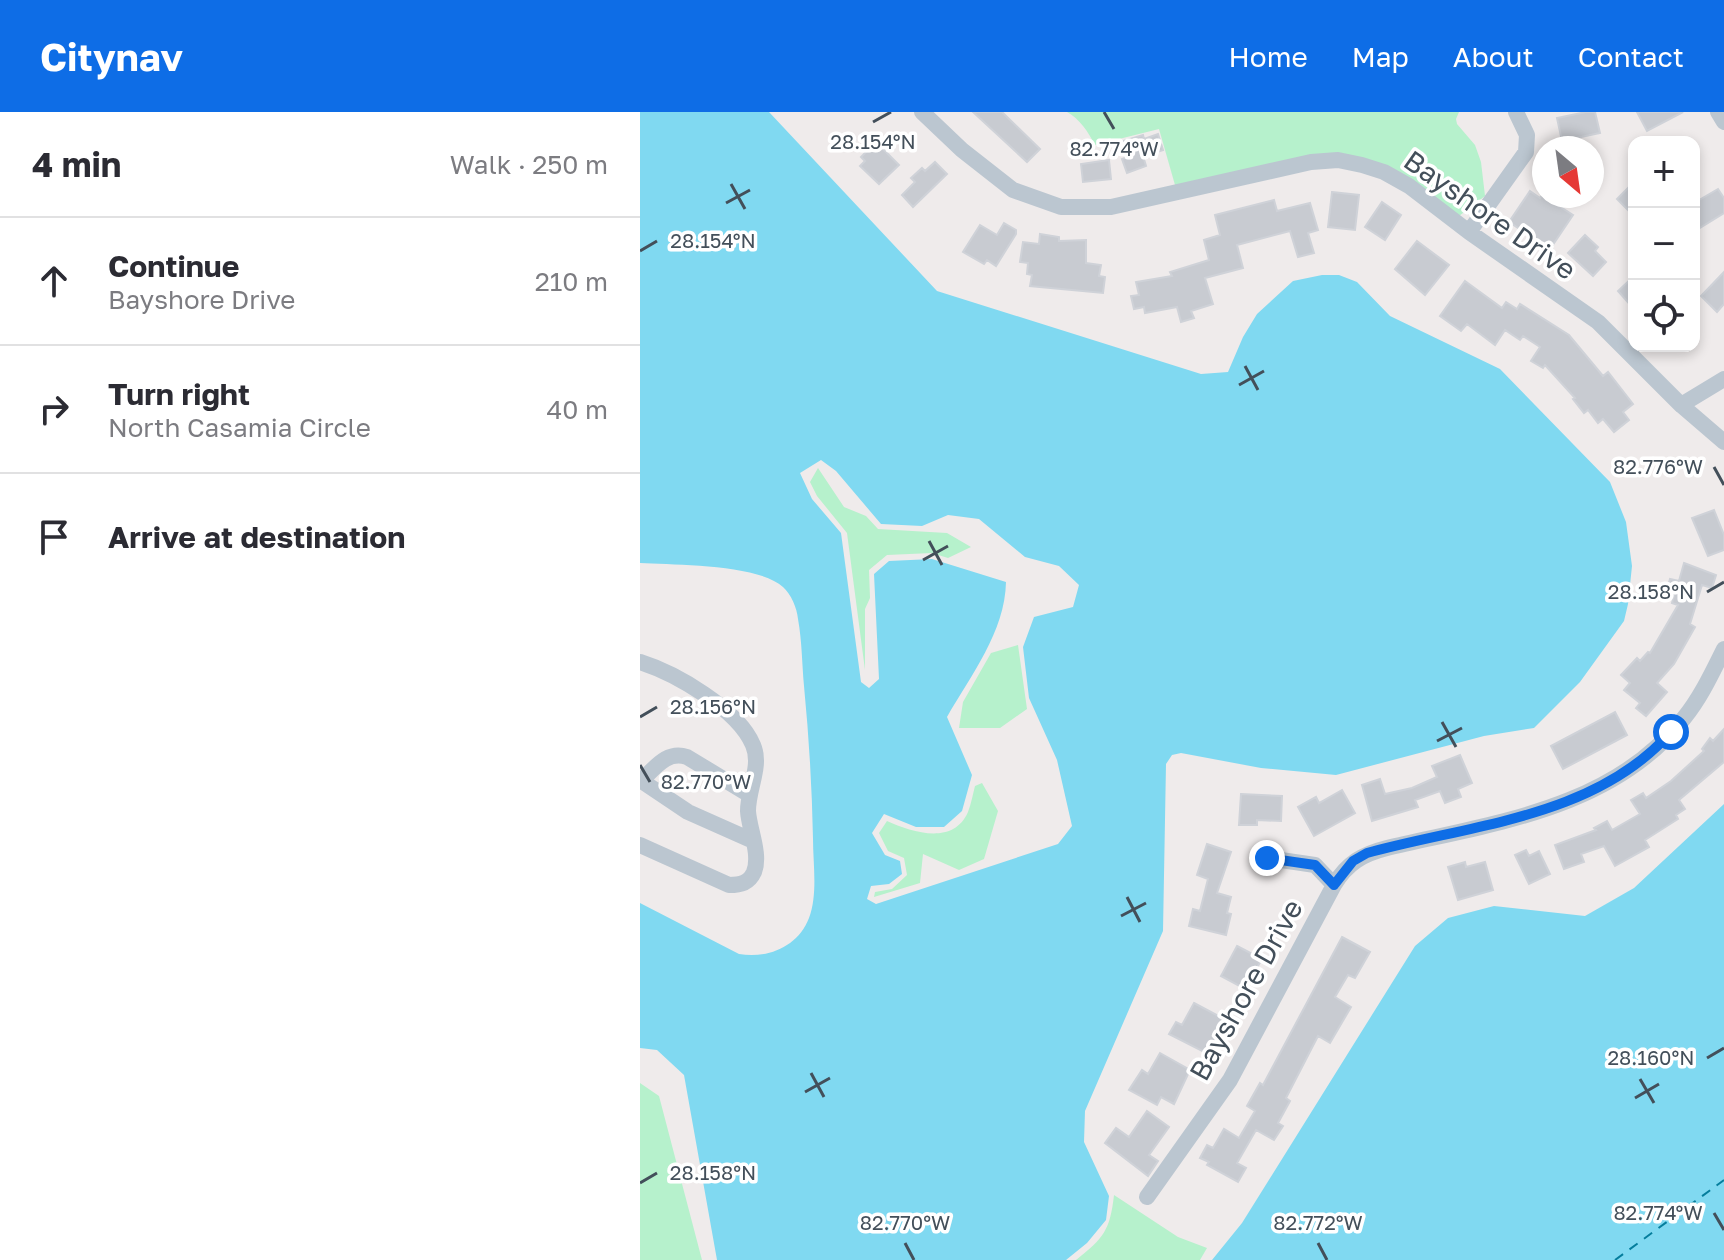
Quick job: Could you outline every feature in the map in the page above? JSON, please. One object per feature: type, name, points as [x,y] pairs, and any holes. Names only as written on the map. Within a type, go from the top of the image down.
[{"type":"street","name":"Bayshore Drive","points":[[922,112],[962,150],[1013,190],[1061,207],[1111,207],[1311,162],[1338,160],[1384,172],[1598,322],[1681,405],[1724,442]]},
{"type":"street","points":[[1469,232],[1526,152],[1527,135],[1516,112]]},
{"type":"street","points":[[1718,112],[1724,122]]},
{"type":"street","points":[[1681,405],[1724,379]]},
{"type":"street","name":"Bayshore Drive","points":[[1147,1197],[1230,1080],[1334,885],[1353,861],[1367,853],[1518,817],[1607,785],[1659,746],[1683,719],[1700,695],[1724,649]]},
{"type":"street","points":[[640,662],[684,682],[737,723],[752,742],[757,760],[748,794],[756,869],[750,879],[741,885],[729,885],[640,845]]},
{"type":"street","points":[[748,794],[678,754],[669,756],[641,781],[688,812],[751,840]]},
{"type":"street","points":[[1267,858],[1315,865],[1334,885]]},
{"type":"green space","points":[[1067,112],[1459,112],[1457,124],[1475,145],[1481,162],[1485,196],[1459,216],[1363,158],[1175,185],[1159,129],[1095,145],[1083,126]]},
{"type":"green space","points":[[818,468],[844,507],[866,516],[878,529],[947,533],[971,547],[948,558],[932,553],[887,555],[869,570],[870,598],[865,609],[865,670],[847,533],[817,496],[810,482]]},
{"type":"green space","points":[[1018,645],[1027,709],[1000,728],[959,728],[963,702],[991,653]]},
{"type":"green space","points":[[982,783],[998,811],[984,859],[959,870],[923,854],[920,883],[874,897],[875,892],[892,889],[907,875],[904,858],[888,851],[879,833],[887,821],[920,832],[942,833],[953,829],[968,812],[975,786]]},
{"type":"green space","points":[[640,1083],[659,1096],[702,1260],[640,1260]]},
{"type":"green space","points":[[1114,1195],[1178,1237],[1207,1248],[1200,1260],[1076,1260],[1104,1232]]},
{"type":"water","points":[[640,112],[769,112],[937,291],[1201,374],[1228,372],[1257,314],[1293,281],[1339,275],[1357,282],[1390,316],[1500,369],[1610,482],[1626,522],[1632,566],[1624,621],[1580,682],[1534,728],[1484,736],[1336,775],[1261,768],[1181,753],[1172,755],[1166,764],[1163,931],[1085,1111],[1084,1142],[1109,1196],[1106,1220],[1087,1243],[1066,1260],[717,1260],[684,1075],[657,1050],[640,1048],[640,903],[739,954],[760,955],[780,949],[804,928],[812,909],[814,879],[810,762],[800,636],[791,597],[771,579],[715,567],[640,563]],"holes":[[[821,460],[836,471],[881,524],[922,526],[948,515],[979,519],[1025,557],[1059,566],[1079,585],[1073,607],[1034,617],[1023,647],[1029,698],[1057,760],[1072,826],[1058,844],[876,904],[867,899],[871,886],[889,884],[902,874],[900,861],[885,855],[872,833],[884,814],[916,827],[944,827],[962,811],[972,775],[947,717],[993,636],[1000,618],[1006,582],[932,559],[889,561],[874,574],[879,679],[869,688],[861,682],[841,533],[812,499],[800,473]]]},
{"type":"water","points":[[1724,804],[1724,1260],[1212,1260],[1242,1223],[1415,946],[1448,918],[1494,906],[1585,916],[1634,888]]},
{"type":"building","points":[[973,112],[1002,112],[1040,149],[1027,162]]},
{"type":"building","points":[[1595,112],[1600,133],[1561,136],[1557,118]]},
{"type":"building","points":[[1637,112],[1683,112],[1647,131]]},
{"type":"building","points":[[1158,134],[1163,150],[1143,156],[1146,166],[1127,173],[1122,159],[1130,156],[1124,141]]},
{"type":"building","points":[[876,142],[899,165],[879,184],[860,166],[865,161],[861,157]]},
{"type":"building","points":[[1109,160],[1111,179],[1083,182],[1081,164]]},
{"type":"building","points":[[935,162],[947,174],[913,207],[902,195],[915,182],[911,178]]},
{"type":"building","points":[[1628,188],[1628,210],[1617,199]]},
{"type":"building","points":[[1718,189],[1724,198],[1724,213],[1700,228],[1700,208],[1700,200]]},
{"type":"building","points":[[1530,191],[1532,208],[1562,208],[1573,215],[1550,249],[1509,222]]},
{"type":"building","points":[[1332,192],[1359,195],[1355,230],[1328,227]]},
{"type":"building","points":[[1274,200],[1277,211],[1310,203],[1318,230],[1308,233],[1314,253],[1298,257],[1290,231],[1237,245],[1243,268],[1205,278],[1213,304],[1191,311],[1194,318],[1181,322],[1177,307],[1145,313],[1144,307],[1134,309],[1131,296],[1139,295],[1136,282],[1172,276],[1170,272],[1209,260],[1204,240],[1220,235],[1215,215]]},
{"type":"building","points":[[1382,202],[1401,215],[1385,240],[1365,227]]},
{"type":"building","points":[[1004,223],[1016,230],[1016,234],[996,266],[987,260],[984,264],[963,252],[980,225],[997,235]]},
{"type":"building","points":[[1040,234],[1059,237],[1059,241],[1086,240],[1086,263],[1101,265],[1099,276],[1105,277],[1103,293],[1030,286],[1032,275],[1027,274],[1028,263],[1020,262],[1023,242],[1039,244]]},
{"type":"building","points":[[1585,235],[1598,247],[1595,251],[1606,262],[1593,276],[1568,253]]},
{"type":"building","points":[[1417,241],[1449,265],[1425,295],[1395,269]]},
{"type":"building","points":[[1724,272],[1724,304],[1717,312],[1701,296]]},
{"type":"building","points":[[1465,281],[1502,308],[1506,302],[1517,309],[1520,304],[1569,335],[1603,376],[1608,372],[1633,404],[1623,412],[1629,420],[1614,432],[1603,419],[1598,423],[1588,410],[1584,413],[1575,398],[1545,365],[1543,368],[1531,361],[1540,347],[1523,336],[1520,340],[1505,330],[1495,345],[1467,324],[1461,331],[1440,316]]},
{"type":"building","points":[[1628,282],[1628,302],[1618,291]]},
{"type":"building","points":[[1714,510],[1724,535],[1724,550],[1708,556],[1692,518]]},
{"type":"building","points":[[1684,563],[1716,575],[1712,588],[1702,585],[1690,624],[1695,627],[1674,664],[1657,683],[1667,692],[1646,716],[1636,708],[1640,703],[1624,690],[1630,683],[1621,675],[1637,658],[1640,661],[1650,653],[1678,605],[1672,603],[1674,595],[1666,593],[1670,579],[1679,581]]},
{"type":"building","points":[[1615,712],[1627,735],[1563,769],[1551,746]]},
{"type":"building","points":[[1724,729],[1724,762],[1679,800],[1685,809],[1676,815],[1678,819],[1645,840],[1649,847],[1615,866],[1604,846],[1581,854],[1584,862],[1564,869],[1555,845],[1596,830],[1594,828],[1607,821],[1612,830],[1640,814],[1631,800],[1643,793],[1646,798],[1671,781],[1704,751],[1702,749],[1710,738],[1713,741]]},
{"type":"building","points":[[1460,755],[1472,783],[1458,789],[1461,797],[1445,803],[1440,791],[1415,800],[1418,807],[1372,821],[1362,785],[1380,779],[1385,794],[1412,788],[1437,777],[1432,766]]},
{"type":"building","points":[[1342,790],[1355,813],[1314,836],[1298,807],[1316,797],[1319,803]]},
{"type":"building","points":[[1241,794],[1282,796],[1281,821],[1257,820],[1257,825],[1239,825]]},
{"type":"building","points":[[1207,844],[1231,852],[1217,893],[1231,897],[1226,935],[1189,926],[1193,909],[1200,911],[1208,879],[1197,875]]},
{"type":"building","points":[[1526,850],[1529,856],[1539,851],[1550,874],[1529,884],[1515,855]]},
{"type":"building","points":[[1465,862],[1466,867],[1485,862],[1493,890],[1458,900],[1448,867]]},
{"type":"building","points":[[1342,937],[1370,952],[1355,978],[1348,975],[1335,997],[1351,1007],[1330,1043],[1318,1036],[1286,1098],[1290,1101],[1278,1123],[1283,1126],[1274,1140],[1256,1130],[1237,1163],[1246,1168],[1238,1182],[1200,1158],[1207,1145],[1213,1148],[1224,1129],[1239,1138],[1255,1111],[1247,1106],[1260,1083],[1263,1085]]},
{"type":"building","points":[[1237,946],[1262,959],[1245,989],[1221,976]]},
{"type":"building","points":[[1194,1003],[1228,1021],[1210,1055],[1169,1034],[1176,1022],[1182,1025]]},
{"type":"building","points":[[1160,1053],[1190,1070],[1174,1104],[1161,1097],[1157,1105],[1129,1090],[1142,1070],[1148,1074]]},
{"type":"building","points":[[1147,1111],[1169,1127],[1149,1155],[1158,1161],[1148,1176],[1105,1143],[1116,1128],[1129,1137]]},
{"type":"ferry route","points":[[1615,1260],[1724,1180]]},
{"type":"route","points":[[1267,858],[1315,865],[1334,885],[1353,861],[1367,853],[1518,817],[1607,785],[1659,746],[1671,732]]}]
